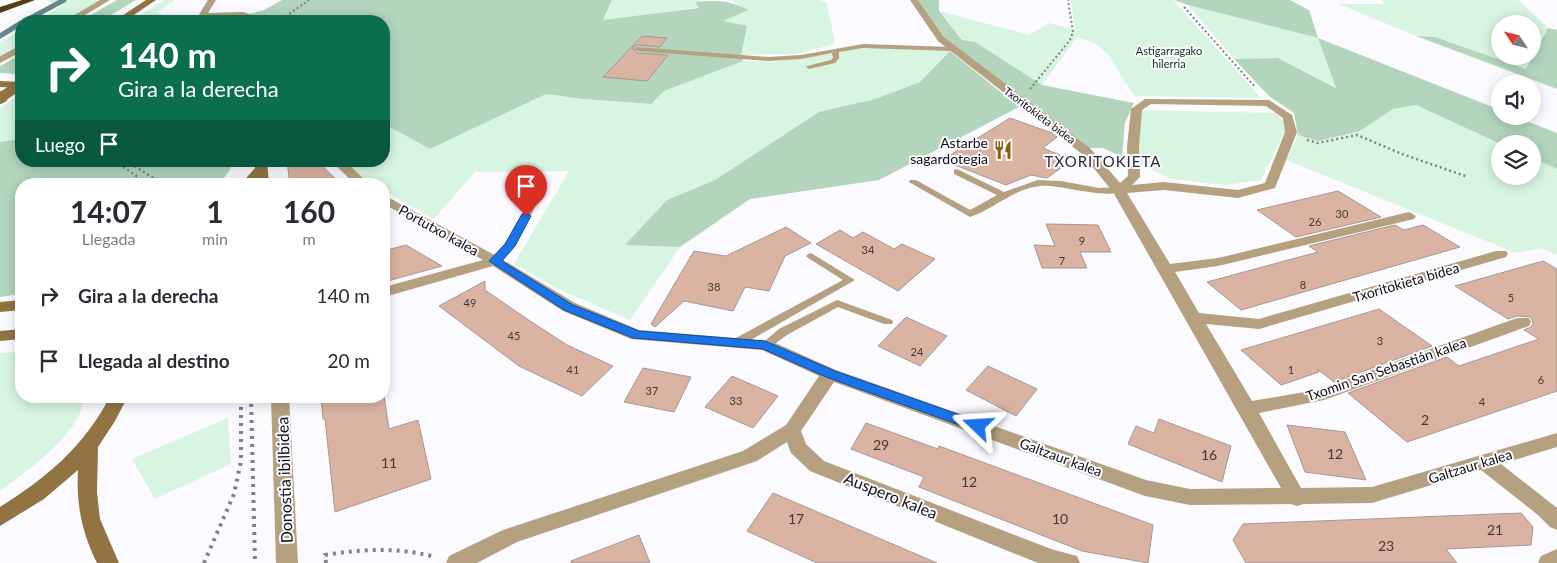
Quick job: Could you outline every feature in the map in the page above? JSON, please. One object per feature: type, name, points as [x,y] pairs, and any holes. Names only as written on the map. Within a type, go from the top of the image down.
[{"type":"highway","points":[[0,10],[31,0]]},
{"type":"main road","points":[[128,15],[152,0]]},
{"type":"main road","points":[[0,84],[15,85]]},
{"type":"main road","points":[[0,98],[15,89]]},
{"type":"main road","points":[[252,178],[260,167]]},
{"type":"main road","points":[[0,307],[15,306]]},
{"type":"main road","points":[[0,336],[15,335]]},
{"type":"main road","points":[[0,518],[35,495],[76,461],[104,428],[116,403]]},
{"type":"main road","points":[[89,445],[88,518],[95,541],[108,563]]},
{"type":"street","points":[[80,15],[106,0]]},
{"type":"street","points":[[204,15],[212,0]]},
{"type":"street","name":"Txoritokieta bidea","points":[[914,0],[941,39],[1086,151],[1119,190],[1247,408],[1297,498]]},
{"type":"street","points":[[0,60],[15,51]]},
{"type":"street","points":[[1148,101],[1269,103],[1288,117],[1290,135],[1270,185],[1238,194],[1164,186],[1119,190],[1134,177],[1133,147],[1137,109],[1148,101]]},
{"type":"street","points":[[344,167],[356,178]]},
{"type":"street","name":"Portutxo kalea","points":[[390,202],[495,261]]},
{"type":"street","points":[[1166,269],[1218,262],[1409,216]]},
{"type":"street","name":"Txoritokieta bidea","points":[[1194,318],[1259,324],[1501,254]]},
{"type":"street","points":[[390,290],[495,261]]},
{"type":"street","name":"Galtzaur kalea","points":[[495,261],[569,307],[637,335],[765,345],[830,374],[1145,488],[1190,497],[1297,498],[1372,495],[1557,440]]},
{"type":"street","name":"Txomin San Sebastián kalea","points":[[1247,408],[1318,396],[1523,322]]},
{"type":"street","points":[[448,560],[510,536],[750,456],[792,430],[830,374]]},
{"type":"street","name":"Donostia ibilbidea","points":[[280,403],[287,563]]},
{"type":"street","name":"Auspero kalea","points":[[792,430],[798,448],[817,466],[1049,558],[1069,563]]},
{"type":"street","points":[[1484,462],[1545,508],[1557,521]]},
{"type":"street","points":[[1549,563],[1557,558]]},
{"type":"lane","points":[[637,49],[768,59],[801,57],[863,46],[892,45],[952,49]]},
{"type":"lane","points":[[809,67],[833,62],[836,58],[835,50]]},
{"type":"lane","points":[[957,172],[1004,195]]},
{"type":"lane","points":[[913,182],[970,214],[1004,195],[1038,183],[1061,184],[1099,191],[1119,190]]},
{"type":"lane","points":[[495,261],[510,246],[534,201]]},
{"type":"lane","points":[[738,342],[850,280],[811,256]]},
{"type":"lane","points":[[765,345],[783,332],[837,303],[888,322]]},
{"type":"path","points":[[291,15],[310,0]]},
{"type":"path","points":[[1024,103],[1029,90],[1070,40],[1073,32],[1068,0]]},
{"type":"path","points":[[1184,7],[1269,103]]},
{"type":"path","points":[[1290,135],[1318,143],[1357,135],[1402,154],[1468,176]]},
{"type":"path","points":[[124,167],[139,178]]},
{"type":"path","points":[[135,167],[152,178]]},
{"type":"path","points":[[204,563],[234,494],[241,461],[240,403]]},
{"type":"path","points":[[251,403],[255,563]]},
{"type":"path","points":[[326,563],[326,555],[374,548],[414,550],[448,560]]},
{"type":"green space","points":[[100,0],[74,15],[47,15],[62,5],[47,1]]},
{"type":"green space","points":[[117,0],[136,0],[111,15],[91,15]]},
{"type":"green space","points":[[164,0],[175,0],[156,13],[163,15],[140,15]]},
{"type":"green space","points":[[282,0],[612,0],[603,20],[699,8],[695,2],[702,1],[729,3],[748,10],[723,21],[747,26],[741,55],[743,61],[664,91],[651,104],[546,94],[430,149],[390,127],[390,15],[245,15],[264,10]]},
{"type":"green space","points":[[612,0],[701,0],[696,2],[700,7],[603,21]]},
{"type":"green space","points":[[731,0],[820,0],[827,3],[835,44],[795,54],[741,55],[722,21],[747,10]]},
{"type":"green space","points":[[918,0],[939,0],[939,11],[962,40],[975,42],[1042,85],[1134,103],[1125,123],[1122,157],[1103,148],[1090,148],[945,38]]},
{"type":"green space","name":"Astigarragako hilerria","points":[[1071,0],[1173,0],[1261,98],[1134,96],[1108,54],[1096,44],[1077,37],[1042,85],[975,42],[963,40],[939,11],[1029,35],[1049,23],[1075,30]]},
{"type":"green space","points":[[1174,0],[1290,0],[1309,10],[1318,38],[1188,5]]},
{"type":"green space","points":[[1381,0],[1518,0],[1534,15],[1491,15],[1491,57],[1435,37],[1416,36],[1339,4],[1385,4]]},
{"type":"green space","points":[[1188,5],[1318,38],[1336,87],[1278,58],[1234,59]]},
{"type":"green space","points":[[1541,21],[1548,28],[1541,41]]},
{"type":"green space","points":[[1548,28],[1557,30],[1557,89],[1541,83],[1541,75],[1520,75],[1493,65],[1515,65],[1526,69],[1528,65],[1541,65],[1541,41]]},
{"type":"green space","points":[[15,33],[15,47],[0,55],[0,42]]},
{"type":"green space","points":[[1416,36],[1435,37],[1491,57],[1491,64]]},
{"type":"green space","points":[[1318,38],[1491,106],[1491,125],[1537,125],[1557,133],[1557,169],[1541,162],[1541,135],[1491,135],[1491,139],[1416,105],[1393,109],[1360,131],[1318,141],[1298,135],[1294,113],[1269,96],[1234,59],[1278,58],[1336,88]]},
{"type":"green space","points":[[886,47],[950,51],[920,82],[875,99],[819,112],[715,180],[667,200],[626,245],[680,247],[630,320],[558,289],[514,264],[569,171],[475,172],[434,219],[390,194],[390,178],[362,178],[351,167],[390,167],[390,127],[430,149],[546,94],[650,104],[664,91],[743,61],[773,62],[854,49]]},
{"type":"green space","points":[[950,51],[1019,107],[879,180],[750,199],[680,247],[625,245],[667,200],[715,180],[819,112],[875,99],[920,82]]},
{"type":"green space","points":[[15,57],[15,74],[0,73],[0,66]]},
{"type":"green space","points":[[1515,65],[1528,65],[1526,69]]},
{"type":"green space","points":[[15,98],[15,140],[0,142],[0,108]]},
{"type":"green space","points":[[1417,105],[1491,139],[1491,185],[1541,185],[1541,162],[1557,169],[1557,255],[1541,248],[1516,253],[1286,160],[1298,135],[1318,141],[1360,131],[1393,109]]},
{"type":"green space","points":[[1141,110],[1276,113],[1284,122],[1285,131],[1261,180],[1224,185],[1172,179],[1138,164]]},
{"type":"green space","points":[[15,140],[15,167],[231,167],[224,178],[15,178],[15,295],[0,297],[0,142]]},
{"type":"green space","points":[[15,352],[15,403],[83,403],[75,423],[52,450],[0,491],[0,353]]},
{"type":"green space","points":[[228,418],[231,464],[155,499],[132,459]]},
{"type":"building","points":[[642,36],[667,38],[660,47],[637,45],[632,48],[637,53],[668,55],[647,81],[603,77]]},
{"type":"building","name":"Astarbe sagardotegia","points":[[1010,118],[1052,133],[1057,137],[1043,148],[1067,158],[1063,162],[1068,163],[1047,178],[1031,175],[1006,185],[942,160]]},
{"type":"building","points":[[288,167],[323,167],[335,178],[289,178]]},
{"type":"building","points":[[1338,191],[1381,217],[1296,237],[1257,210]]},
{"type":"building","points":[[1046,224],[1098,225],[1111,252],[1080,252],[1087,268],[1042,268],[1034,245],[1055,246]]},
{"type":"building","points":[[1395,225],[1404,230],[1423,225],[1460,247],[1241,310],[1207,282],[1318,252],[1309,246]]},
{"type":"building","points":[[786,227],[811,243],[785,256],[769,291],[745,287],[733,311],[684,301],[655,327],[651,324],[694,251],[726,256]]},
{"type":"building","points":[[840,230],[853,238],[863,232],[894,249],[902,244],[935,259],[898,291],[816,244]]},
{"type":"building","points":[[406,245],[442,266],[390,280],[390,249]]},
{"type":"building","points":[[1543,261],[1557,269],[1557,391],[1407,442],[1348,393],[1447,357],[1459,366],[1539,339],[1524,330],[1531,327],[1533,323],[1531,317],[1517,316],[1508,319],[1455,286]]},
{"type":"building","points":[[485,281],[485,290],[527,319],[567,345],[613,366],[582,396],[519,366],[439,306]]},
{"type":"building","points":[[1379,309],[1432,346],[1334,382],[1317,369],[1319,372],[1281,385],[1241,350]]},
{"type":"building","points":[[906,317],[947,336],[920,366],[878,346]]},
{"type":"building","points":[[988,366],[1037,389],[1016,416],[966,390]]},
{"type":"building","points":[[643,368],[691,377],[674,412],[624,402]]},
{"type":"building","points":[[732,376],[778,396],[753,428],[705,407]]},
{"type":"building","points":[[322,403],[385,403],[389,429],[418,420],[431,479],[335,512],[325,419],[323,419]]},
{"type":"building","points":[[1159,419],[1231,446],[1222,482],[1128,444],[1136,426],[1154,433]]},
{"type":"building","points":[[866,423],[938,449],[939,446],[1153,525],[1148,563],[1082,551],[919,487],[924,477],[851,449]]},
{"type":"building","points":[[1287,425],[1345,432],[1366,480],[1305,472]]},
{"type":"building","points":[[773,493],[937,563],[817,563],[747,531]]},
{"type":"building","points":[[1521,513],[1533,527],[1531,545],[1446,549],[1457,563],[1246,563],[1233,540],[1243,524]]},
{"type":"building","points":[[639,535],[650,563],[571,563],[571,561]]},
{"type":"waterway","points":[[36,15],[64,0]]},
{"type":"waterway","points":[[0,36],[15,27]]},
{"type":"place","name":"Astarbe sagardotegia","points":[[1003,150]]},
{"type":"district","name":"TXORITOKIETA","points":[[1103,161]]},
{"type":"route","points":[[526,216],[510,246],[495,261],[569,307],[637,335],[765,345],[830,374],[978,426]]}]
